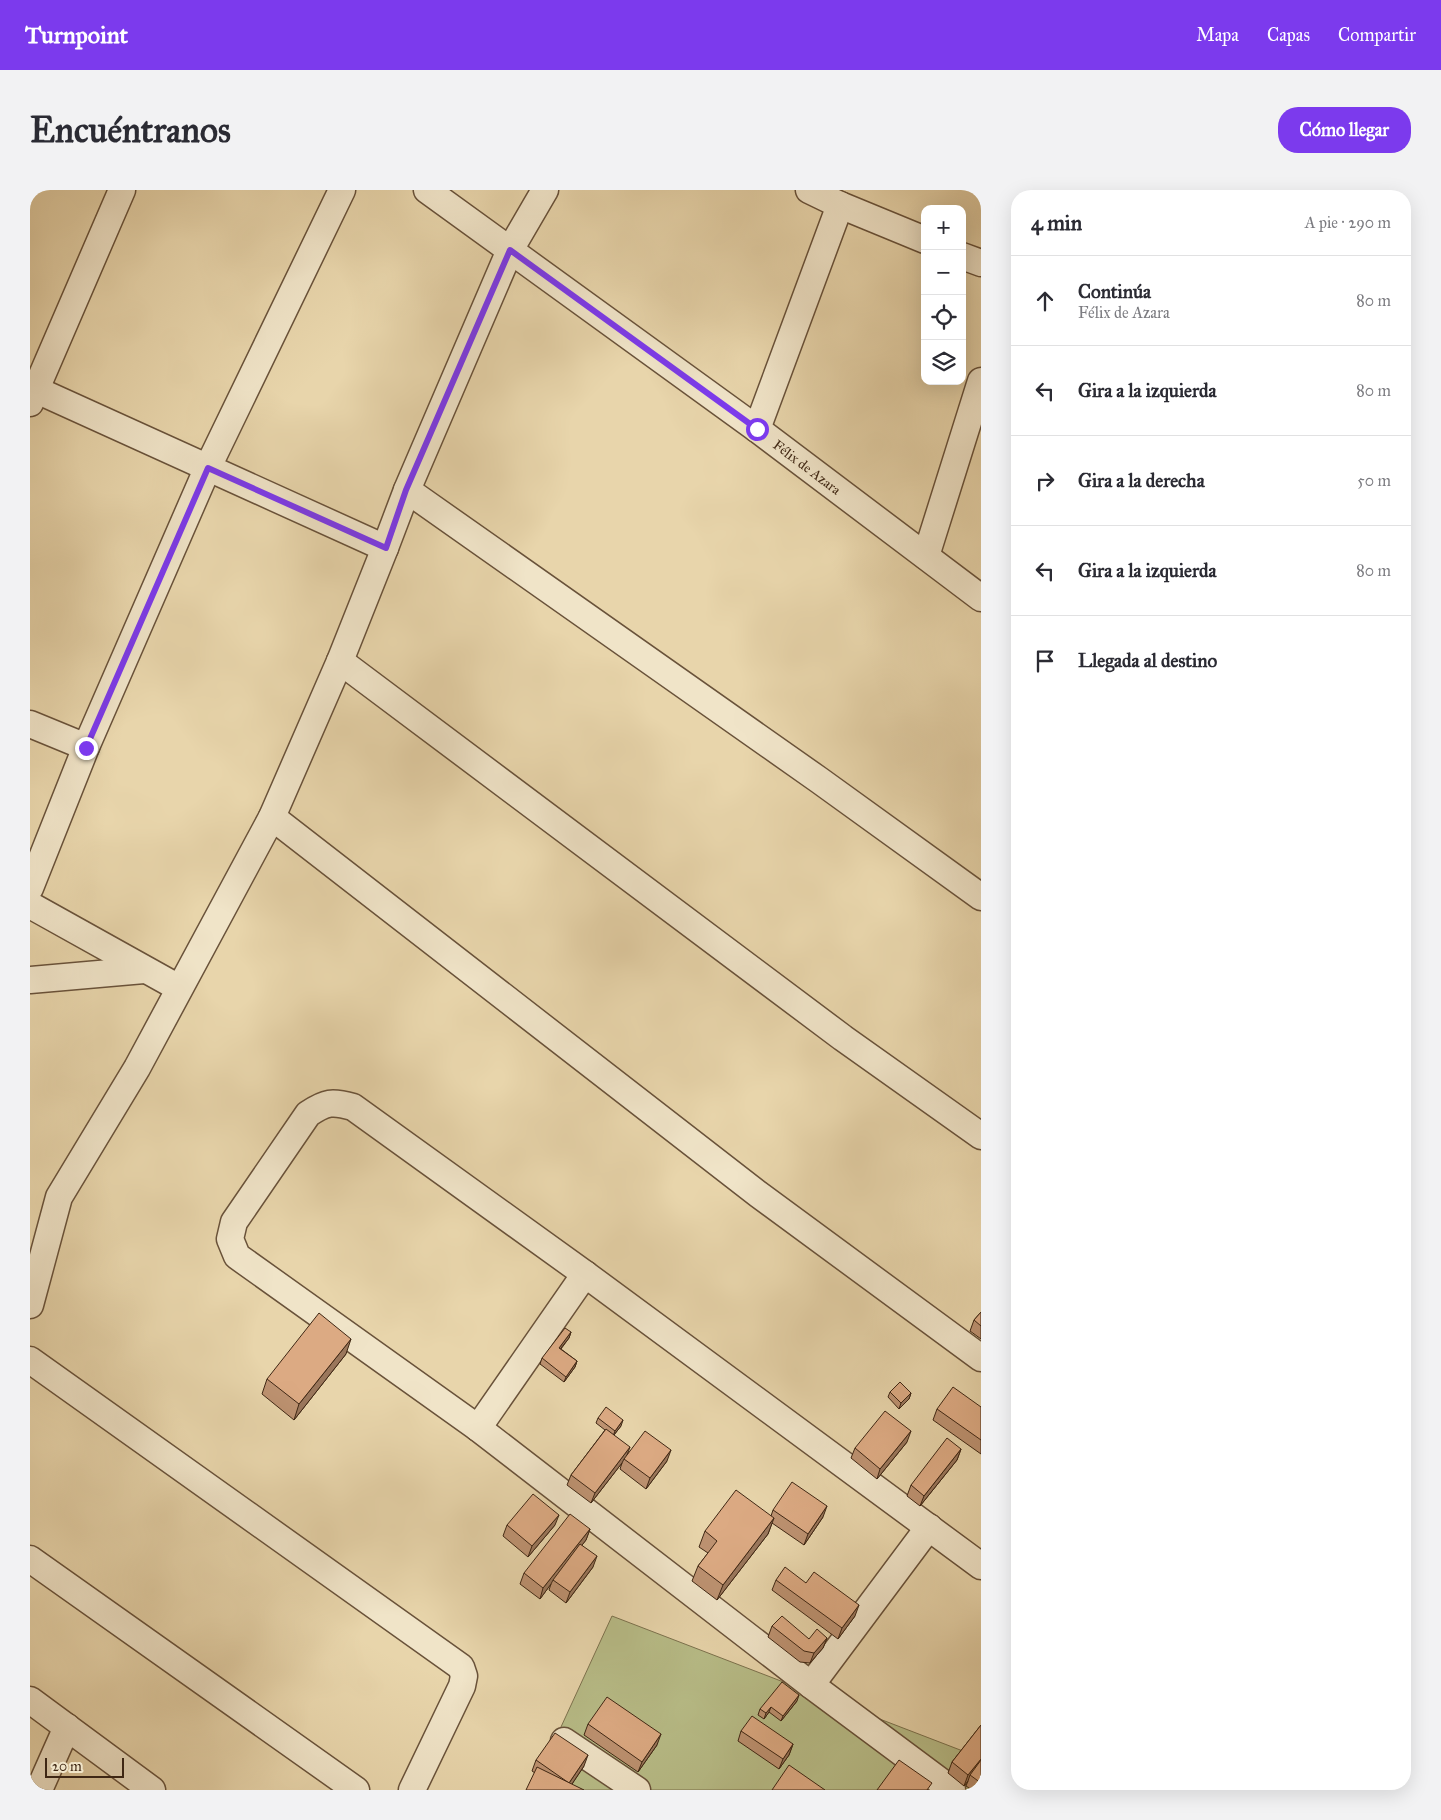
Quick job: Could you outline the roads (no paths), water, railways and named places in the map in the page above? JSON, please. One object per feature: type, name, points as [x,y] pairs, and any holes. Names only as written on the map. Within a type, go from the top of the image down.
[{"type":"street","points":[[122,190],[32,393],[208,468],[386,548]]},
{"type":"street","points":[[30,888],[86,748],[208,468],[342,190]]},
{"type":"street","name":"Félix de Azara","points":[[427,190],[757,429],[981,598]]},
{"type":"street","points":[[30,1305],[59,1197],[137,1068],[272,816],[340,662],[386,548],[406,490],[510,250],[545,190]]},
{"type":"street","points":[[809,190],[840,206],[921,238]]},
{"type":"street","points":[[757,429],[840,206]]},
{"type":"street","points":[[966,257],[981,263]]},
{"type":"street","points":[[926,556],[981,381]]},
{"type":"street","points":[[406,490],[819,780],[981,897]]},
{"type":"street","points":[[340,662],[843,1038],[981,1136]]},
{"type":"street","points":[[30,724],[86,748]]},
{"type":"street","points":[[272,816],[758,1194],[981,1358]]},
{"type":"street","points":[[30,905],[179,988]]},
{"type":"street","points":[[30,980],[144,970]]},
{"type":"street","points":[[952,1790],[811,1685],[478,1428],[237,1256],[230,1239],[234,1222],[308,1114],[323,1104],[337,1103],[353,1107],[585,1274],[981,1566]]},
{"type":"street","points":[[478,1428],[585,1274]]},
{"type":"street","points":[[30,1360],[461,1667],[464,1676],[462,1686],[412,1790]]},
{"type":"street","points":[[811,1685],[929,1527]]},
{"type":"street","points":[[30,1559],[356,1790]]},
{"type":"street","points":[[30,1700],[152,1790]]},
{"type":"street","points":[[39,1790],[67,1727]]},
{"type":"street","points":[[564,1741],[631,1788]]}]
